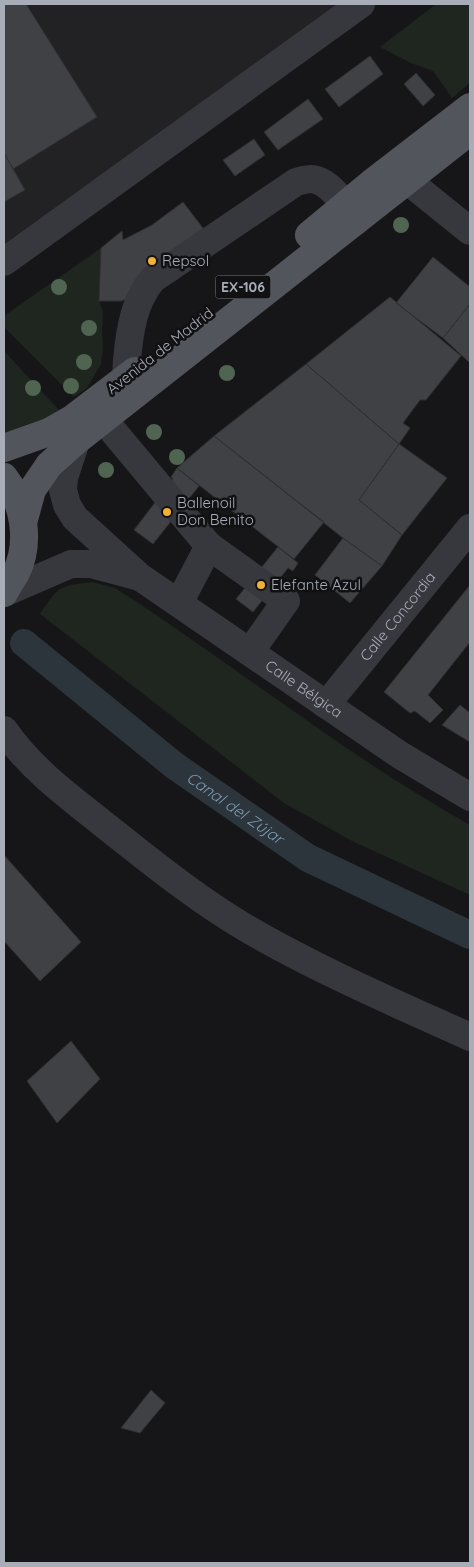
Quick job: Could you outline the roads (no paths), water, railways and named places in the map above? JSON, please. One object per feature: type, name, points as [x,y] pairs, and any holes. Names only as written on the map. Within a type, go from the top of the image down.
[{"type":"main road","name":"Avenida de Madrid","points":[[76,441],[351,213],[374,181],[470,107]]},
{"type":"main road","name":"Avenida de Madrid","points":[[4,448],[49,432],[72,419],[289,251],[408,181],[470,131]]},
{"type":"main road","name":"EX-106","points":[[4,593],[16,572],[21,556],[24,523],[32,490],[49,465],[76,441]]},
{"type":"main road","name":"EX-106","points":[[4,477],[19,503],[24,523]]},
{"type":"street","points":[[4,262],[361,4]]},
{"type":"street","points":[[126,378],[128,342],[136,311],[142,293],[153,279],[296,182],[312,179],[330,187],[351,213]]},
{"type":"street","points":[[408,181],[470,231]]},
{"type":"street","points":[[103,420],[209,546],[286,601],[250,652]]},
{"type":"street","points":[[76,441],[64,478],[63,490],[66,504],[75,518],[140,577]]},
{"type":"street","name":"Calle Concordia","points":[[326,705],[470,528]]},
{"type":"street","points":[[179,603],[209,546]]},
{"type":"street","points":[[4,593],[72,564],[91,564],[140,577]]},
{"type":"street","name":"Calle Bélgica","points":[[140,577],[400,755],[470,796]]},
{"type":"street","points":[[5,731],[29,761],[52,782],[199,899],[246,928],[305,960],[470,1037]]},
{"type":"waterway","name":"Canal del Zújar","points":[[24,643],[175,766],[308,858],[470,935]]},
{"type":"place","name":"Repsol","points":[[152,261]]},
{"type":"place","name":"Ballenoil Don Benito","points":[[167,512]]},
{"type":"place","name":"Elefante Azul","points":[[261,585]]}]
